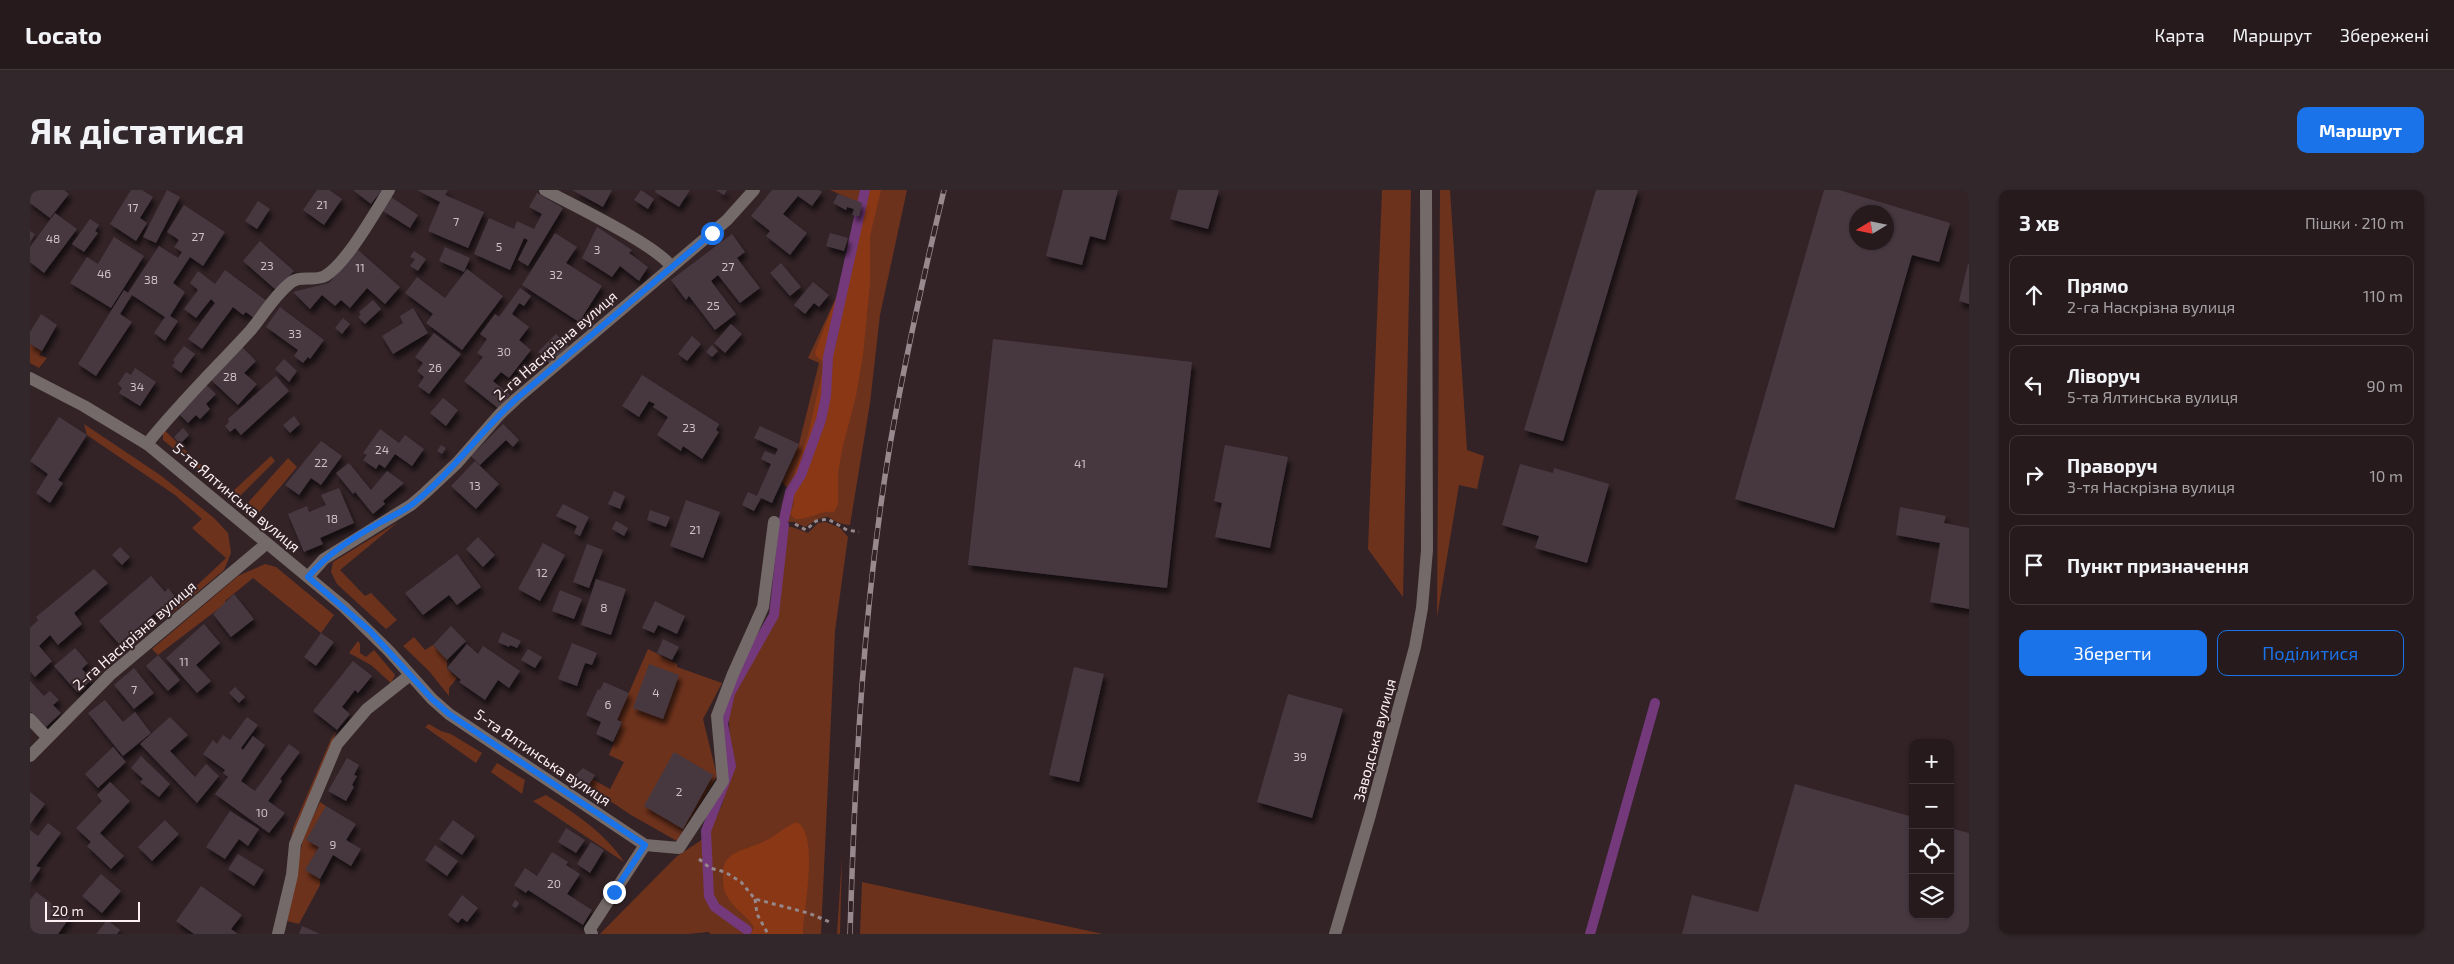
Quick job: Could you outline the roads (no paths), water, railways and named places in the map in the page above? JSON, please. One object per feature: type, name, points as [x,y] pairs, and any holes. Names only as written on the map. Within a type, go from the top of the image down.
[{"type":"street","points":[[147,444],[175,408],[249,332],[288,284],[299,279],[321,277],[330,272],[352,245],[389,190]]},
{"type":"street","points":[[545,190],[632,238],[663,257],[671,266]]},
{"type":"street","name":"2-га Наскрізна вулиця","points":[[308,577],[324,559],[360,534],[411,505],[426,493],[457,463],[510,404],[727,220],[754,190]]},
{"type":"street","name":"Заводська вулиця","points":[[1335,934],[1416,647],[1422,608],[1427,550],[1426,190]]},
{"type":"street","name":"5-та Ялтинська вулиця","points":[[30,378],[84,406],[147,444],[232,513],[370,631],[449,714],[645,845]]},
{"type":"street","points":[[589,932],[645,845],[679,848],[723,781],[717,716],[732,674],[763,607],[774,522]]},
{"type":"street","name":"2-га Наскрізна вулиця","points":[[30,756],[47,737],[130,657],[266,544]]},
{"type":"street","points":[[278,934],[292,875],[295,844],[337,744],[366,709],[410,675]]},
{"type":"street","points":[[30,719],[47,737]]},
{"type":"waterway","points":[[784,519],[790,492],[801,475],[821,420],[826,396],[828,357],[865,190]]},
{"type":"waterway","points":[[747,930],[715,907],[709,896],[706,831],[731,766],[723,724],[730,693],[774,615],[784,525]]},
{"type":"waterway","points":[[1590,934],[1655,703]]},
{"type":"railway","points":[[850,934],[858,750],[873,566],[890,445],[902,381],[944,190]]}]
